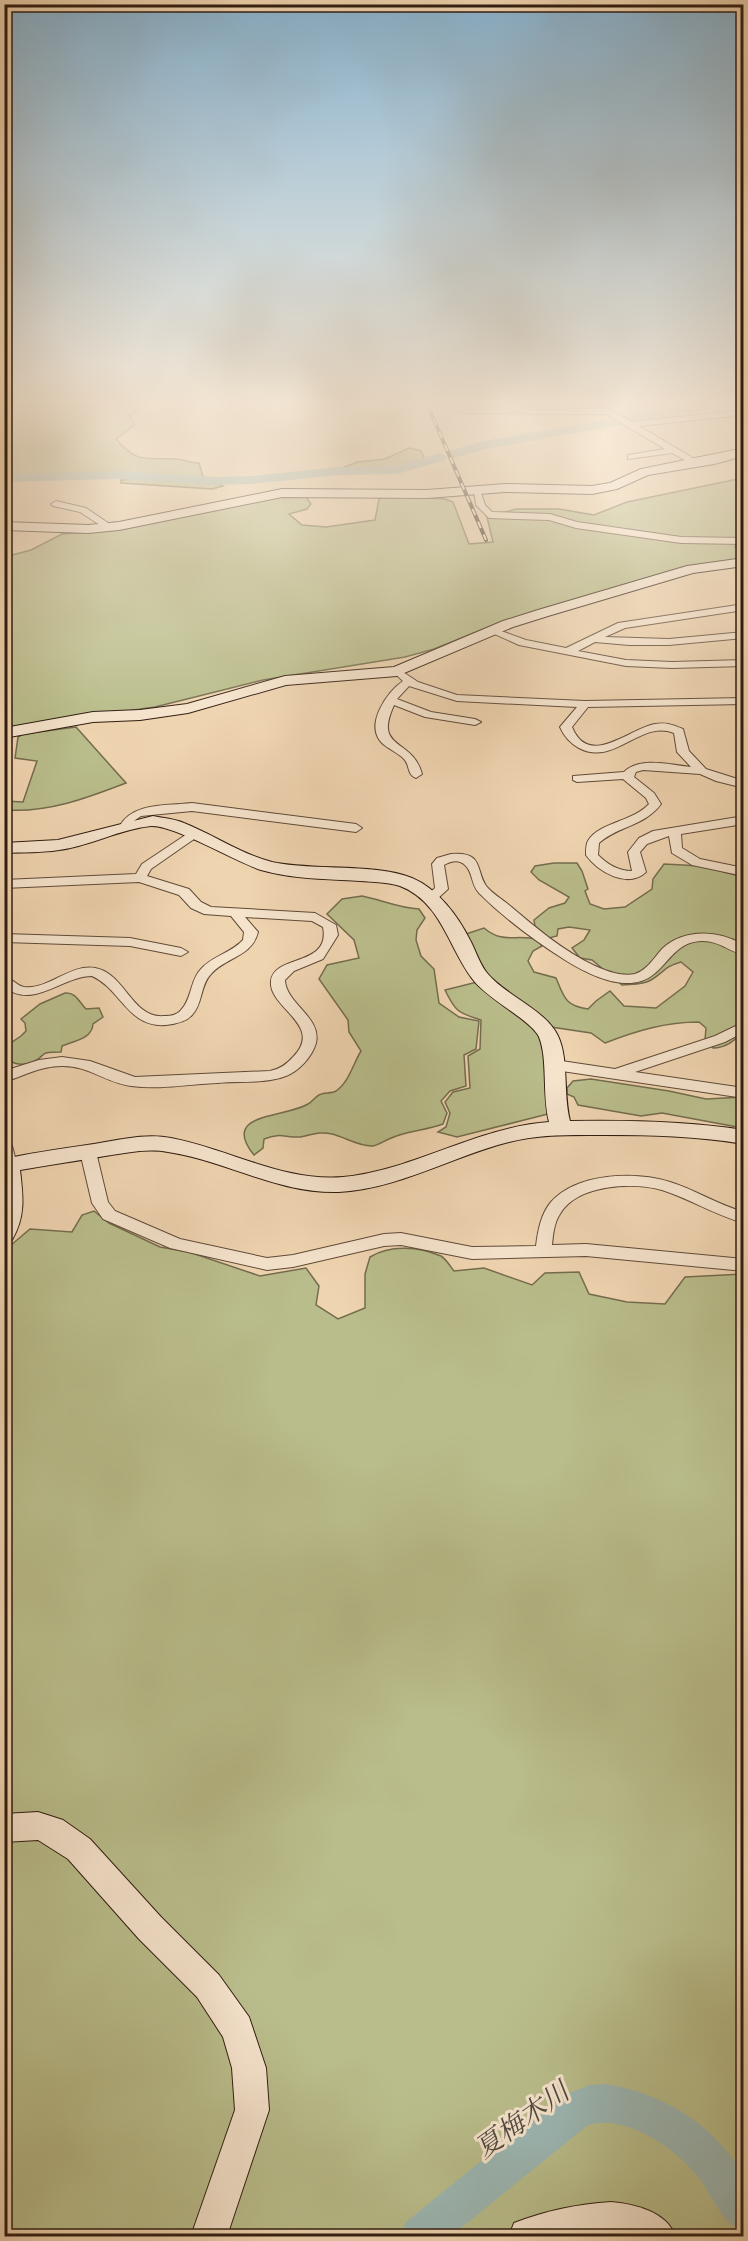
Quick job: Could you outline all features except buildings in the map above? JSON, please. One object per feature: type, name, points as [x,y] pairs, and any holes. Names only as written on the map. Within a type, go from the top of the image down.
[{"type":"street","points":[[84,511],[109,527]]},
{"type":"street","points":[[4,526],[88,529],[138,524],[196,511]]},
{"type":"street","points":[[485,511],[489,515],[550,517],[576,525],[671,539],[744,541]]},
{"type":"street","points":[[4,733],[93,717],[140,715],[188,708],[285,681],[397,671],[543,613],[692,569],[744,562]]},
{"type":"street","points":[[569,651],[622,626],[744,607]]},
{"type":"street","points":[[493,631],[523,643],[626,663],[672,665],[744,663]]},
{"type":"street","points":[[596,639],[632,642],[744,635]]},
{"type":"street","points":[[397,671],[428,690],[457,698],[585,704],[744,701]]},
{"type":"street","points":[[410,681],[399,689],[391,700],[379,724],[380,732],[386,741],[412,761],[416,774]]},
{"type":"street","points":[[391,700],[429,715],[474,722]]},
{"type":"street","points":[[585,704],[566,727],[569,735],[583,747],[594,750],[604,749],[653,728],[671,726],[679,731],[683,752],[702,771]]},
{"type":"street","points":[[578,778],[627,775],[642,766],[702,771],[720,779],[744,785]]},
{"type":"street","points":[[627,775],[632,783],[651,796],[655,804],[648,812],[596,838],[591,849],[596,861],[608,870],[637,874],[640,872],[634,858],[636,848],[649,837],[744,820]]},
{"type":"street","points":[[125,827],[129,819],[138,813],[192,807],[356,828]]},
{"type":"street","points":[[4,848],[59,845],[153,821],[177,826],[267,866],[303,872],[393,879],[419,888],[431,897],[461,940],[470,962],[482,978],[495,992],[544,1028],[549,1035],[555,1065],[554,1093],[561,1128]]},
{"type":"street","points":[[675,832],[676,850],[689,859],[744,872]]},
{"type":"street","points":[[140,878],[146,867],[193,834]]},
{"type":"street","points":[[431,897],[442,889],[438,864],[450,858],[463,859],[473,866],[478,884],[482,889],[533,930],[574,960],[613,977],[629,979],[650,972],[670,950],[685,941],[725,939],[744,951]]},
{"type":"street","points":[[4,884],[140,878],[184,892],[202,909],[236,914],[315,917],[329,924],[332,930],[318,957],[287,969],[278,977],[278,986],[308,1027],[310,1035],[304,1053],[289,1068],[278,1073],[135,1082],[93,1066],[51,1061],[32,1064],[4,1077]]},
{"type":"street","points":[[4,980],[15,989],[30,991],[94,972],[105,979],[144,1017],[162,1022],[173,1020],[185,1015],[191,1008],[203,974],[249,941],[250,933],[236,914]]},
{"type":"street","points":[[4,938],[130,942],[182,952]]},
{"type":"street","points":[[615,1074],[720,1039],[744,1026]]},
{"type":"street","points":[[555,1065],[744,1093]]},
{"type":"street","points":[[4,1234],[9,1229],[7,1155],[88,1152],[136,1144],[168,1144],[195,1150],[282,1178],[314,1184],[343,1184],[402,1170],[506,1136],[561,1128],[678,1129],[744,1137]]},
{"type":"street","points":[[88,1152],[100,1203],[109,1215],[176,1244],[267,1264],[278,1264],[384,1240],[415,1241],[472,1253],[586,1250],[744,1265]]},
{"type":"street","points":[[544,1250],[546,1228],[557,1205],[576,1192],[601,1186],[634,1181],[667,1186],[744,1218]]},
{"type":"street","points":[[4,1828],[38,1826],[52,1830],[79,1849],[150,1928],[208,1986],[237,2029],[249,2068],[252,2110],[210,2236]]},
{"type":"street","points":[[526,2236],[570,2224],[602,2220],[636,2224],[657,2236]]},
{"type":"green space","points":[[212,511],[301,511],[289,514],[302,525],[326,527],[375,520],[377,511],[456,511],[469,544],[493,542],[487,517],[510,511],[568,511],[594,515],[605,511],[743,511],[743,537],[733,538],[732,542],[736,545],[735,547],[743,549],[743,561],[711,564],[504,621],[434,649],[405,657],[263,680],[155,707],[5,731],[4,557],[31,550],[62,534],[125,529]]},
{"type":"green space","points":[[76,727],[126,783],[52,807],[5,810],[5,801],[23,802],[37,761],[15,758],[18,737],[23,734]]},
{"type":"green space","points":[[577,863],[588,889],[585,891],[590,904],[604,909],[625,907],[652,889],[653,879],[664,864],[702,866],[743,877],[743,1029],[738,1037],[726,1045],[713,1048],[705,1040],[706,1028],[699,1022],[686,1022],[651,1028],[605,1043],[591,1033],[551,1027],[484,972],[466,934],[484,928],[498,936],[538,940],[542,946],[533,951],[528,961],[534,972],[556,978],[566,1000],[580,1008],[588,1009],[610,991],[624,1006],[656,1008],[685,986],[693,972],[681,962],[667,968],[648,982],[622,985],[592,960],[580,958],[572,948],[584,940],[590,930],[569,927],[558,929],[557,936],[549,938],[535,926],[534,920],[549,908],[565,903],[569,897],[539,880],[531,872],[535,866]]},
{"type":"green space","points":[[362,896],[419,909],[425,918],[417,930],[416,940],[421,956],[434,969],[439,1003],[459,1017],[479,1021],[476,1049],[464,1055],[466,1086],[450,1091],[441,1101],[447,1113],[443,1124],[402,1134],[372,1146],[361,1145],[327,1133],[300,1137],[275,1136],[264,1139],[263,1148],[254,1155],[245,1141],[245,1131],[250,1124],[298,1108],[321,1094],[336,1091],[348,1078],[361,1051],[349,1032],[348,1020],[319,979],[327,965],[359,958],[354,940],[327,914],[342,899]]},
{"type":"green space","points":[[477,982],[539,1030],[546,1060],[552,1113],[457,1137],[438,1132],[446,1127],[450,1113],[445,1102],[453,1092],[470,1088],[468,1056],[480,1049],[481,1020],[458,1010],[445,990]]},
{"type":"green space","points":[[65,993],[75,996],[86,1009],[99,1008],[103,1017],[93,1024],[86,1036],[62,1046],[61,1052],[46,1053],[27,1064],[11,1062],[5,1047],[26,1031],[25,1023],[21,1019],[40,1004]]},
{"type":"green space","points":[[591,1079],[706,1099],[743,1097],[743,1128],[662,1113],[641,1116],[578,1105],[574,1097],[567,1094],[567,1088],[573,1081]]},
{"type":"green space","points":[[94,1211],[109,1223],[160,1247],[189,1252],[260,1276],[306,1268],[319,1286],[316,1305],[338,1319],[365,1308],[365,1274],[370,1257],[387,1250],[405,1248],[441,1256],[454,1271],[484,1268],[532,1285],[545,1273],[579,1272],[589,1294],[627,1302],[665,1304],[685,1277],[743,1274],[743,2236],[5,2236],[4,1251],[30,1229],[72,1232],[82,1215]]},
{"type":"waterway","name":"夏梅木川","points":[[420,2236],[575,2110],[592,2104],[605,2103],[634,2110],[665,2124],[690,2141],[718,2171],[744,2209]]},
{"type":"railway","points":[[473,511],[486,540]]}]
